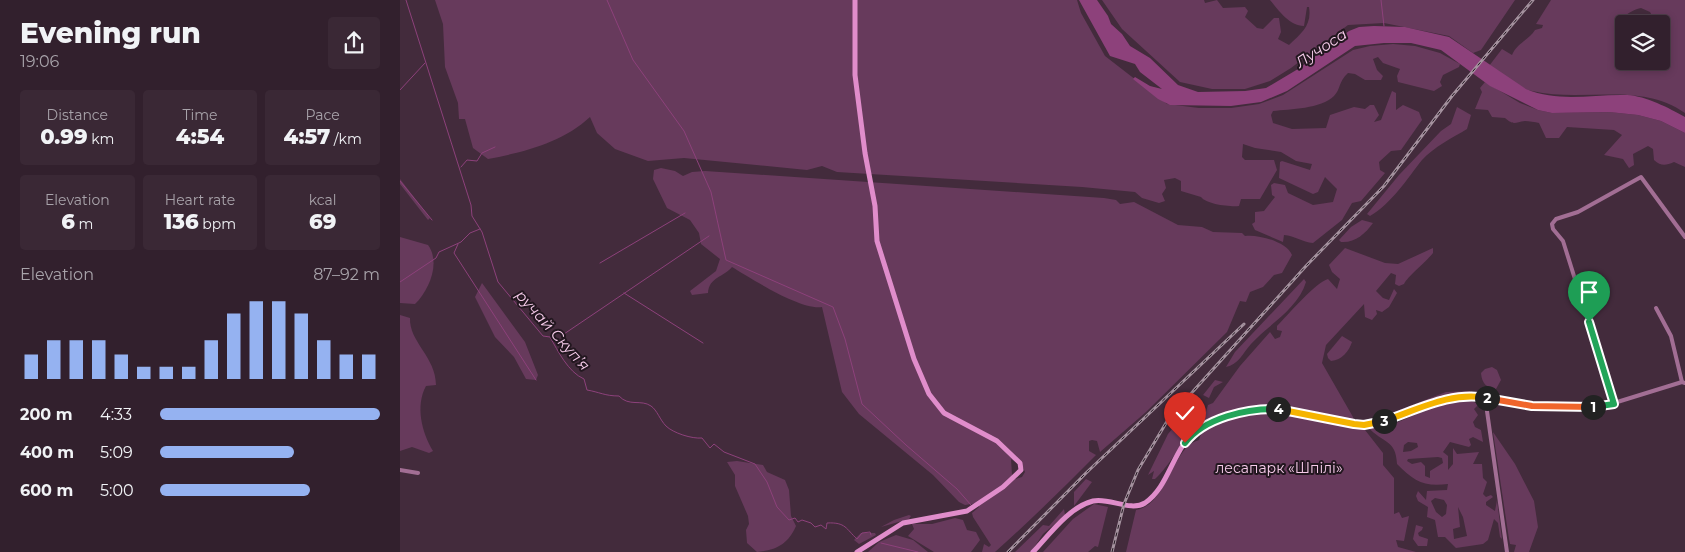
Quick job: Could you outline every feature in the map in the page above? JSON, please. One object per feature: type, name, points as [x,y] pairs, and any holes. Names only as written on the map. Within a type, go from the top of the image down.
[{"type":"street","points":[[854,0],[854,75],[875,206],[877,241],[914,359],[929,394],[944,413],[997,441],[1020,463],[1021,470],[1003,488],[967,511],[903,523],[857,552]]},
{"type":"street","points":[[1614,404],[1563,241],[1553,229],[1552,224],[1556,219],[1578,212],[1641,178],[1685,237]]},
{"type":"street","points":[[1033,552],[1059,525],[1085,504],[1094,500],[1134,506],[1143,504],[1153,495],[1193,433],[1212,423],[1261,408],[1280,409],[1364,425],[1379,422],[1438,401],[1460,396],[1485,397],[1532,406],[1597,407],[1614,404],[1684,382],[1670,336],[1656,308]]},
{"type":"street","points":[[1485,397],[1507,552]]},
{"type":"street","points":[[400,470],[418,473]]},
{"type":"green space","points":[[435,0],[1077,0],[1081,13],[1105,56],[1167,104],[1199,108],[1231,108],[1259,104],[1283,95],[1353,50],[1370,46],[1393,44],[1415,46],[1440,53],[1460,64],[1459,67],[1443,75],[1440,82],[1442,86],[1434,91],[1398,82],[1397,76],[1400,69],[1383,63],[1378,57],[1373,59],[1377,70],[1383,76],[1381,80],[1365,80],[1355,74],[1348,73],[1334,96],[1321,104],[1305,108],[1273,111],[1271,115],[1273,123],[1292,129],[1326,128],[1330,115],[1354,107],[1365,109],[1370,105],[1374,105],[1379,115],[1374,122],[1381,120],[1392,91],[1396,93],[1396,110],[1403,105],[1419,112],[1422,120],[1401,150],[1391,151],[1379,162],[1380,170],[1385,173],[1361,201],[1352,203],[1342,220],[1313,243],[1284,235],[1283,242],[1255,230],[1252,224],[1255,222],[1255,212],[1264,211],[1275,197],[1272,195],[1271,185],[1274,183],[1285,185],[1288,193],[1313,205],[1333,202],[1337,189],[1325,177],[1318,192],[1313,194],[1279,178],[1280,162],[1282,161],[1310,170],[1312,164],[1296,161],[1281,152],[1243,144],[1242,157],[1245,160],[1274,160],[1277,170],[1260,199],[1241,199],[1239,206],[1213,203],[1181,191],[1181,181],[1175,178],[1164,180],[1166,188],[1162,194],[1165,201],[1159,203],[1142,198],[1135,192],[1082,187],[837,172],[822,166],[807,170],[684,158],[648,161],[615,149],[597,133],[590,117],[567,134],[555,140],[515,153],[488,159],[473,148],[465,119],[459,119],[458,103],[445,67],[443,24]]},
{"type":"green space","points":[[1102,0],[1204,0],[1205,3],[1217,0],[1223,8],[1245,7],[1248,11],[1245,17],[1257,28],[1263,29],[1274,18],[1279,18],[1281,32],[1278,39],[1289,45],[1305,28],[1309,19],[1309,7],[1307,7],[1304,26],[1294,23],[1285,17],[1270,0],[1515,0],[1481,50],[1473,53],[1449,36],[1384,23],[1348,25],[1291,68],[1270,81],[1245,89],[1212,89],[1180,82],[1122,29]]},
{"type":"green space","points":[[1551,0],[1685,0],[1685,113],[1667,103],[1630,95],[1571,95],[1532,91],[1521,87],[1489,66],[1502,49],[1512,55],[1517,47],[1535,30],[1542,28],[1543,25],[1536,24]]},
{"type":"green space","points":[[1485,82],[1520,103],[1538,110],[1552,113],[1609,112],[1638,115],[1661,121],[1685,133],[1685,167],[1674,162],[1666,165],[1659,163],[1654,160],[1653,149],[1648,146],[1633,154],[1634,165],[1629,168],[1623,159],[1604,155],[1622,135],[1614,130],[1567,127],[1559,138],[1546,138],[1539,123],[1525,121],[1513,123],[1505,118],[1492,117],[1488,110],[1475,109],[1482,92],[1480,88]]},
{"type":"green space","points":[[1457,107],[1471,115],[1467,129],[1427,155],[1399,190],[1378,211],[1370,216],[1367,214],[1399,175],[1441,131],[1451,124]]},
{"type":"green space","points":[[661,168],[675,171],[683,176],[692,172],[705,171],[1104,198],[1116,200],[1120,204],[1134,202],[1178,225],[1202,227],[1213,232],[1242,233],[1245,236],[1257,236],[1272,240],[1284,246],[1292,255],[1282,273],[1274,275],[1263,287],[1250,292],[1246,302],[1240,301],[1227,332],[1146,412],[1100,452],[1097,441],[1089,441],[1089,451],[1096,455],[995,552],[982,552],[984,544],[989,547],[991,545],[973,517],[972,513],[979,507],[978,503],[965,505],[959,502],[933,475],[859,414],[842,392],[822,307],[813,307],[789,299],[732,267],[714,280],[708,293],[692,295],[690,291],[716,271],[720,259],[701,244],[699,233],[690,220],[667,208],[653,179],[654,170]],"holes":[[[1011,459],[1023,467],[1025,472],[1022,477],[1015,479],[1012,475]]]},
{"type":"green space","points":[[400,179],[430,218],[428,220],[400,184]]},
{"type":"green space","points":[[1362,220],[1373,223],[1367,231],[1351,241],[1341,242],[1339,240],[1351,227]]},
{"type":"green space","points":[[400,237],[428,245],[432,252],[432,276],[425,291],[415,304],[400,303]]},
{"type":"green space","name":"лесапарк «Шпілі»","points":[[1345,248],[1385,263],[1398,264],[1433,248],[1433,253],[1404,284],[1399,286],[1395,284],[1396,275],[1391,273],[1376,291],[1383,298],[1389,300],[1394,289],[1397,293],[1389,307],[1382,312],[1376,310],[1377,314],[1372,320],[1365,317],[1364,304],[1326,345],[1322,363],[1353,417],[1355,427],[1365,430],[1383,453],[1383,465],[1394,478],[1394,514],[1399,512],[1402,518],[1409,516],[1404,541],[1396,540],[1398,547],[1416,552],[1126,552],[1136,510],[1145,507],[1160,492],[1183,452],[1190,444],[1199,440],[1204,424],[1195,426],[1191,432],[1189,430],[1205,415],[1208,405],[1213,403],[1240,366],[1270,332],[1275,339],[1280,337],[1282,331],[1277,330],[1277,326],[1309,292],[1328,279],[1337,289],[1340,279],[1332,272],[1329,265]]},
{"type":"green space","points":[[1304,279],[1306,282],[1302,292],[1290,308],[1251,344],[1234,364],[1226,367],[1235,352]]},
{"type":"green space","points":[[482,283],[525,342],[538,375],[536,380],[526,379],[514,357],[495,337],[475,297]]},
{"type":"green space","points":[[400,315],[410,318],[414,335],[428,358],[435,375],[436,385],[426,386],[420,411],[423,428],[433,451],[429,453],[412,447],[400,451]]},
{"type":"green space","points":[[1342,336],[1352,342],[1351,345],[1342,357],[1331,361],[1327,354]]},
{"type":"green space","points":[[1492,367],[1497,370],[1501,380],[1496,389],[1485,384],[1482,380],[1481,373],[1485,369]]},
{"type":"green space","points":[[1215,380],[1223,382],[1214,387],[1209,398],[1203,395]]},
{"type":"green space","points":[[1470,391],[1470,394],[1450,395],[1379,420],[1378,418],[1446,392]]},
{"type":"green space","points":[[1468,400],[1479,404],[1474,409],[1478,415],[1473,422],[1475,427],[1481,430],[1483,442],[1473,437],[1469,439],[1471,445],[1469,447],[1450,442],[1443,452],[1448,456],[1448,470],[1453,464],[1453,448],[1457,454],[1479,452],[1473,464],[1482,464],[1483,478],[1487,482],[1483,494],[1486,497],[1491,495],[1493,497],[1486,502],[1486,505],[1495,511],[1497,500],[1502,539],[1498,523],[1494,519],[1488,540],[1483,544],[1456,548],[1445,537],[1438,537],[1435,520],[1427,517],[1428,507],[1418,501],[1416,496],[1418,491],[1426,500],[1427,491],[1447,490],[1448,484],[1432,485],[1414,479],[1397,464],[1394,450],[1388,442],[1368,427],[1396,423],[1447,401]],"holes":[[[1408,442],[1417,443],[1418,447],[1411,451],[1403,452],[1404,445]],[[1438,457],[1442,458],[1443,463],[1430,471],[1430,478],[1425,476],[1425,466],[1421,462],[1412,464],[1407,461],[1408,459]],[[1435,498],[1444,500],[1447,505],[1446,514],[1442,517],[1436,512],[1431,501]],[[1458,507],[1463,517],[1467,536],[1454,539],[1453,529],[1460,527]]]},
{"type":"green space","points":[[1186,412],[1189,413],[1187,418],[1188,425],[1182,441],[1166,467],[1155,479],[1152,479],[1154,471],[1148,475],[1168,434]]},
{"type":"green space","points":[[1493,432],[1515,464],[1534,501],[1538,527],[1529,552],[1514,552],[1516,545],[1510,544]]},
{"type":"green space","points":[[737,461],[763,465],[767,472],[785,480],[789,490],[791,516],[796,526],[785,542],[776,548],[757,552],[747,543],[748,516],[735,486],[735,475],[727,462]]},
{"type":"green space","points":[[1086,479],[1092,482],[1074,506],[1074,492]]},
{"type":"green space","points":[[1094,504],[1108,507],[1098,547],[1095,546],[1088,552],[1043,552],[1073,519]]},
{"type":"green space","points":[[1064,509],[1065,515],[1043,534],[1031,552],[1015,552],[1043,525],[1049,526]]},
{"type":"green space","points":[[911,516],[909,519],[881,527],[894,520]]},
{"type":"green space","points":[[955,518],[963,520],[967,530],[976,532],[980,540],[971,552],[934,552],[908,536],[914,529],[912,524],[932,524]]},
{"type":"green space","points":[[1416,525],[1423,527],[1418,533],[1419,536],[1428,539],[1427,546],[1418,546],[1413,539]]},
{"type":"green space","points":[[861,533],[875,533],[876,535],[859,544],[854,540]]},
{"type":"green space","points":[[896,535],[913,540],[928,552],[868,552],[879,542]]},
{"type":"shaded area","points":[[1079,0],[1097,0],[1111,24],[1122,34],[1130,46],[1150,58],[1178,85],[1198,92],[1245,91],[1266,88],[1298,69],[1349,31],[1359,27],[1405,27],[1449,37],[1526,89],[1539,93],[1564,97],[1627,95],[1665,106],[1685,117],[1685,133],[1661,121],[1638,115],[1609,112],[1552,113],[1538,110],[1490,86],[1441,50],[1411,43],[1355,46],[1287,91],[1261,102],[1231,106],[1170,105],[1158,99],[1133,79],[1135,77],[1150,86],[1162,89],[1140,72],[1135,64],[1110,56]]},
{"type":"waterway","name":"ручай Скупʼя","points":[[406,0],[471,205],[472,216],[482,232],[498,282],[543,336],[550,337],[568,366],[584,379],[587,390],[619,396],[631,402],[647,404],[655,410],[666,426],[673,431],[702,438],[710,448],[714,444],[724,452],[755,464],[767,482],[777,507],[789,520],[795,518],[798,522],[802,520],[811,523],[815,527],[821,525],[826,529],[827,523],[842,525],[857,539],[862,533],[870,532],[871,535]]},
{"type":"waterway","points":[[607,0],[633,60],[684,131],[711,192],[726,260],[833,307],[845,339],[862,404],[957,489],[971,505]]},
{"type":"waterway","points":[[1381,0],[1384,26]]},
{"type":"waterway","points":[[400,90],[425,63]]},
{"type":"waterway","points":[[461,167],[467,160],[477,161],[482,153],[495,147]]},
{"type":"waterway","points":[[400,181],[432,220]]},
{"type":"waterway","points":[[600,263],[685,213]]},
{"type":"waterway","points":[[400,282],[436,258],[439,252],[461,242],[470,233],[480,229]]},
{"type":"waterway","points":[[564,334],[709,236]]},
{"type":"waterway","points":[[458,244],[454,253],[536,380]]},
{"type":"waterway","points":[[624,293],[703,343]]},
{"type":"waterway","name":"ручай Скупʼя","points":[[881,543],[918,552]]},
{"type":"railway","points":[[1112,552],[1124,504],[1138,470],[1169,418],[1306,266],[1384,186],[1452,96],[1533,0]]},
{"type":"railway","points":[[1008,552],[1086,473],[1244,324]]},
{"type":"route","points":[[1185,443],[1193,433],[1205,425],[1261,408],[1280,409],[1364,425],[1379,422],[1438,401],[1460,396],[1479,396],[1532,406],[1597,407],[1614,404],[1611,389],[1589,322]]},
{"type":"water label","name":"Лучоса","points":[[1321,48]]}]
